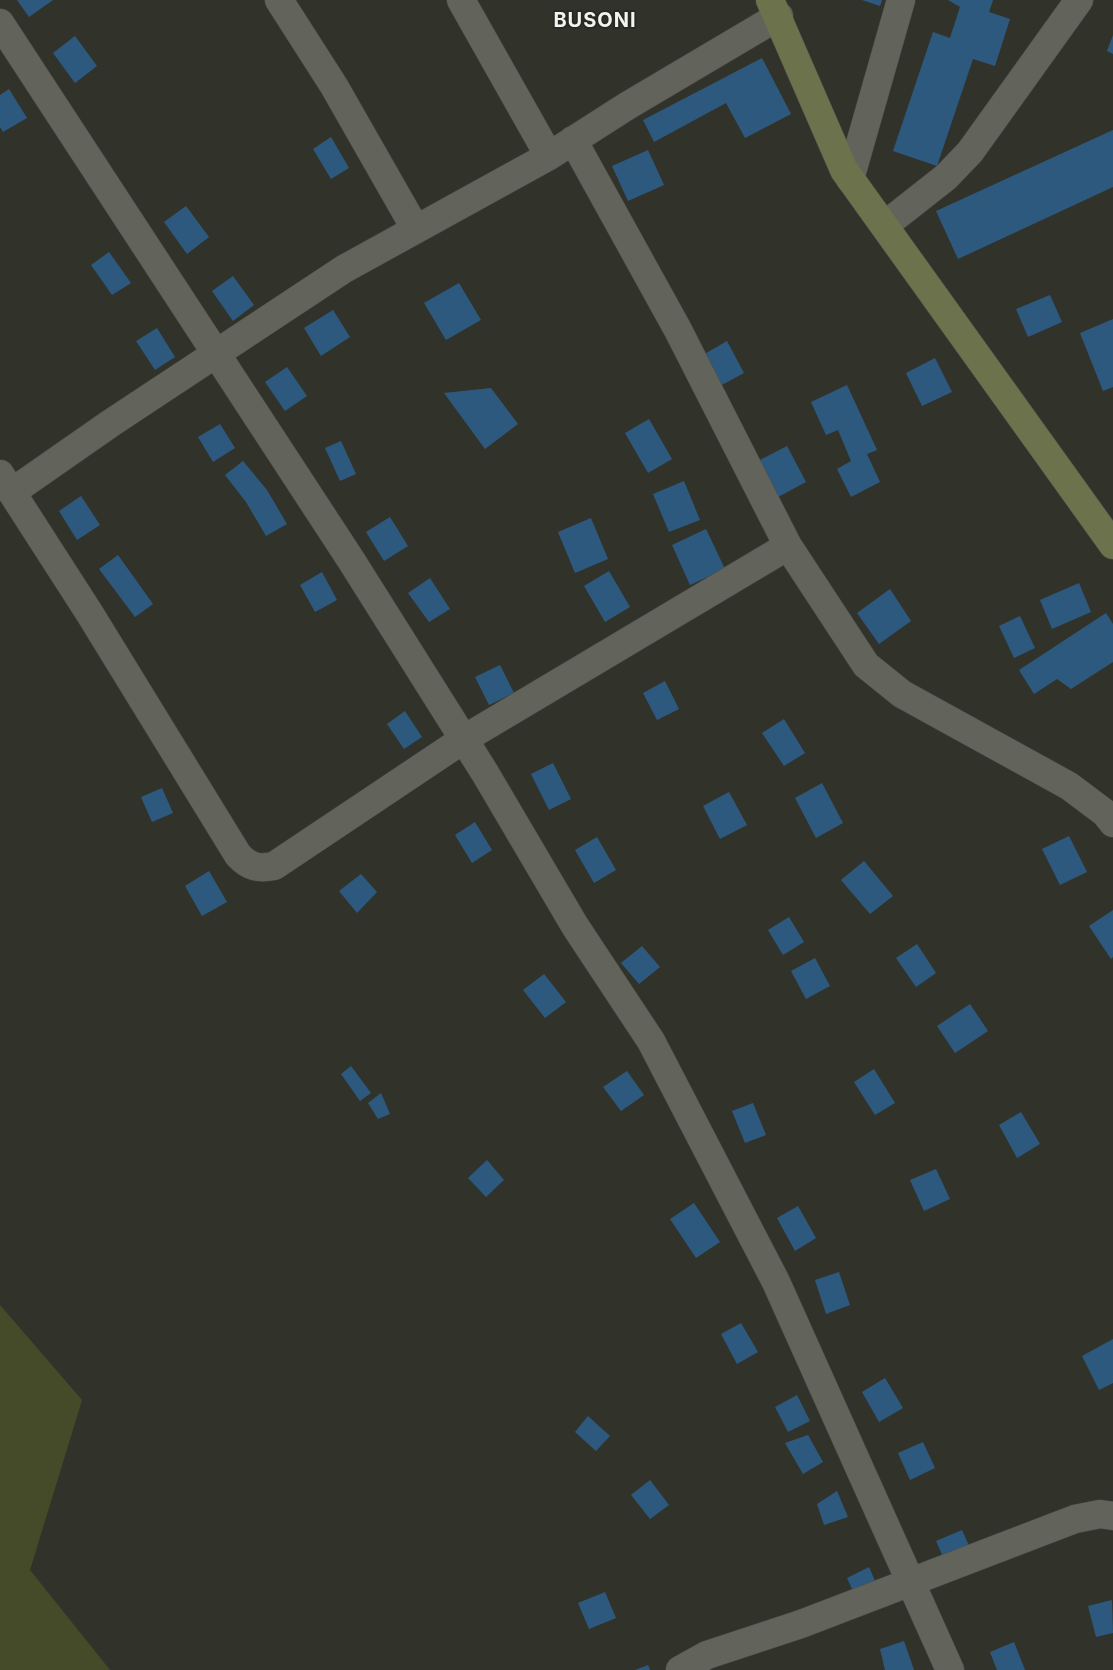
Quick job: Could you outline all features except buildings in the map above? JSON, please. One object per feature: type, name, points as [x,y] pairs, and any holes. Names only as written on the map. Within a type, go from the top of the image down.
[{"type":"street","points":[[279,0],[334,86],[415,228]]},
{"type":"street","points":[[461,0],[549,156]]},
{"type":"street","points":[[850,179],[901,0]]},
{"type":"street","points":[[885,225],[946,177],[970,152],[1078,0]]},
{"type":"street","points":[[788,546],[464,739],[274,866],[260,868],[247,864],[238,855],[6,483],[217,353],[344,269],[415,228],[549,156],[775,8],[840,164],[1113,545]]},
{"type":"street","points":[[0,23],[217,353],[464,739],[575,926],[651,1041],[776,1282],[950,1670]]},
{"type":"street","points":[[573,140],[678,330],[788,546],[866,665],[902,694],[1069,786],[1105,813],[1113,823]]},
{"type":"street","points":[[680,1670],[707,1655],[911,1583],[1075,1519],[1100,1514],[1113,1516]]},
{"type":"green space","points":[[0,1305],[82,1400],[30,1570],[110,1670],[0,1670]]},
{"type":"district","name":"BUSONI","points":[[595,21]]}]
